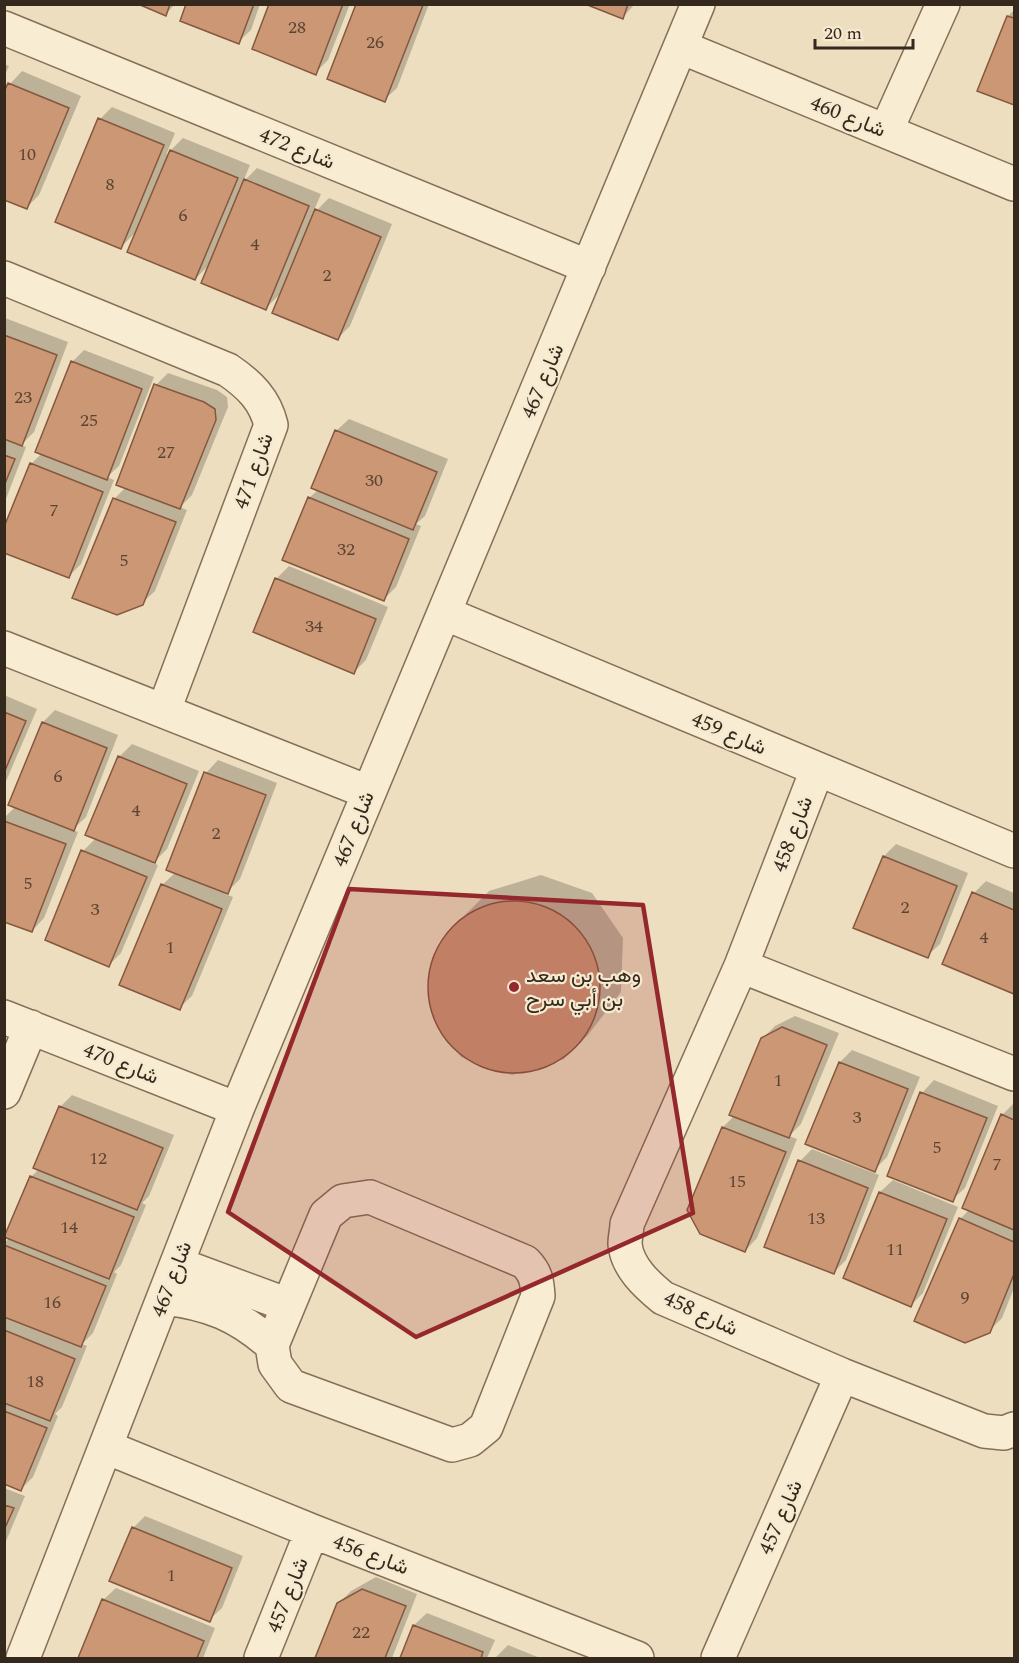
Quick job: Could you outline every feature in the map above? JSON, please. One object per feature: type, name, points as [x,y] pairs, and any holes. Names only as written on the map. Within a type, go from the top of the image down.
[{"type":"street","name":"شارع 467","points":[[23,1659],[237,1109],[698,4]]},
{"type":"street","points":[[886,131],[943,4]]},
{"type":"street","name":"شارع 472","points":[[4,28],[589,267]]},
{"type":"street","name":"شارع 460","points":[[681,48],[1014,184]]},
{"type":"street","name":"شارع 471","points":[[4,278],[228,370],[246,382],[267,410],[271,425],[164,710]]},
{"type":"street","name":"شارع 459","points":[[444,613],[1014,851]]},
{"type":"street","points":[[4,648],[368,792]]},
{"type":"street","name":"شارع 458","points":[[817,770],[741,966],[627,1224],[625,1245],[644,1282],[663,1298],[842,1375],[984,1431],[1004,1433],[1014,1430]]},
{"type":"street","points":[[741,966],[1014,1074]]},
{"type":"street","points":[[4,1092],[18,1022]]},
{"type":"street","name":"شارع 470","points":[[18,1022],[237,1109]]},
{"type":"street","points":[[370,1197],[525,1262],[537,1278],[538,1296],[486,1427],[470,1440],[452,1444],[291,1386],[275,1364],[272,1345],[288,1305],[326,1215],[344,1201],[370,1197]]},
{"type":"street","points":[[177,1264],[288,1305]]},
{"type":"street","points":[[164,1298],[190,1301],[214,1308],[255,1330],[272,1345]]},
{"type":"street","name":"شارع 457","points":[[718,1659],[842,1375]]},
{"type":"street","name":"شارع 456","points":[[106,1447],[637,1659]]},
{"type":"street","name":"شارع 457","points":[[261,1659],[312,1531]]},
{"type":"highlighted area","points":[[349,889],[643,905],[693,1213],[416,1337],[228,1212]]},
{"type":"building","points":[[138,4],[170,4],[166,16]]},
{"type":"building","points":[[186,4],[254,4],[239,44],[180,21]]},
{"type":"building","points":[[269,4],[343,4],[316,75],[252,49]]},
{"type":"building","points":[[356,4],[423,5],[385,102],[327,79]]},
{"type":"building","points":[[585,4],[628,4],[623,19]]},
{"type":"building","points":[[1007,16],[1014,18],[1014,105],[977,91]]},
{"type":"building","points":[[8,83],[69,108],[27,209],[4,200],[4,92]]},
{"type":"building","points":[[98,118],[164,145],[121,249],[55,222]]},
{"type":"building","points":[[170,150],[238,178],[195,280],[127,252]]},
{"type":"building","points":[[244,179],[309,206],[266,310],[201,283]]},
{"type":"building","points":[[315,209],[381,237],[338,340],[272,313]]},
{"type":"building","points":[[4,335],[57,355],[22,446],[4,439]]},
{"type":"building","points":[[71,361],[142,389],[107,480],[35,452]]},
{"type":"building","points":[[154,384],[204,402],[215,409],[216,420],[180,509],[116,485]]},
{"type":"building","points":[[335,430],[437,472],[413,530],[311,488]]},
{"type":"building","points":[[4,455],[15,459],[4,486]]},
{"type":"building","points":[[30,463],[103,492],[69,578],[4,553],[4,527]]},
{"type":"building","points":[[308,497],[409,539],[384,601],[282,560]]},
{"type":"building","points":[[113,498],[176,522],[143,605],[117,615],[72,598]]},
{"type":"building","points":[[275,578],[376,619],[354,674],[253,632]]},
{"type":"building","points":[[4,712],[26,721],[4,773]]},
{"type":"building","points":[[42,722],[107,748],[74,831],[8,805]]},
{"type":"building","points":[[118,756],[187,784],[155,863],[85,835]]},
{"type":"building","points":[[204,772],[266,795],[228,894],[166,870]]},
{"type":"building","points":[[4,821],[66,844],[32,932],[4,922]]},
{"type":"building","points":[[81,850],[147,877],[109,967],[45,940]]},
{"type":"building","points":[[883,856],[957,886],[928,958],[853,928]]},
{"type":"building","points":[[161,884],[222,909],[180,1010],[119,985]]},
{"type":"building","points":[[972,892],[1014,910],[1014,994],[942,964]]},
{"type":"building","name":"وهب بن سعد بن أبي سرح","points":[[514,901],[531,902],[547,907],[562,915],[575,926],[586,939],[594,954],[599,970],[599,1004],[594,1020],[586,1035],[575,1048],[562,1059],[547,1067],[531,1072],[514,1073],[497,1072],[481,1067],[466,1059],[453,1048],[442,1035],[434,1020],[429,1004],[428,987],[429,970],[434,954],[442,939],[453,926],[466,915],[481,907],[497,902]]},
{"type":"building","points":[[782,1027],[827,1045],[789,1138],[729,1115],[761,1038]]},
{"type":"building","points":[[839,1062],[908,1089],[875,1172],[805,1144]]},
{"type":"building","points":[[920,1092],[987,1118],[953,1202],[887,1176]]},
{"type":"building","points":[[59,1106],[163,1148],[137,1210],[33,1168]]},
{"type":"building","points":[[1001,1114],[1014,1120],[1014,1230],[962,1208]]},
{"type":"building","points":[[722,1127],[786,1152],[745,1252],[700,1234],[687,1210]]},
{"type":"building","points":[[798,1160],[868,1188],[834,1274],[764,1247]]},
{"type":"building","points":[[30,1176],[134,1217],[109,1279],[4,1237]]},
{"type":"building","points":[[879,1192],[947,1219],[911,1307],[843,1278]]},
{"type":"building","points":[[959,1218],[1014,1242],[1014,1274],[990,1333],[965,1343],[914,1321]]},
{"type":"building","points":[[4,1245],[106,1286],[81,1347],[4,1317]]},
{"type":"building","points":[[4,1330],[75,1359],[50,1421],[4,1403]]},
{"type":"building","points":[[4,1411],[47,1428],[21,1491],[4,1484]]},
{"type":"building","points":[[4,1505],[14,1508],[4,1530]]},
{"type":"building","points":[[132,1527],[232,1568],[210,1622],[109,1581]]},
{"type":"building","points":[[362,1589],[406,1606],[385,1658],[315,1658],[337,1603]]},
{"type":"building","points":[[102,1599],[204,1641],[197,1658],[78,1658]]},
{"type":"building","points":[[413,1625],[483,1652],[481,1658],[400,1658]]},
{"type":"place","name":"وهب بن سعد بن أبي سرح","points":[[514,987]]}]
